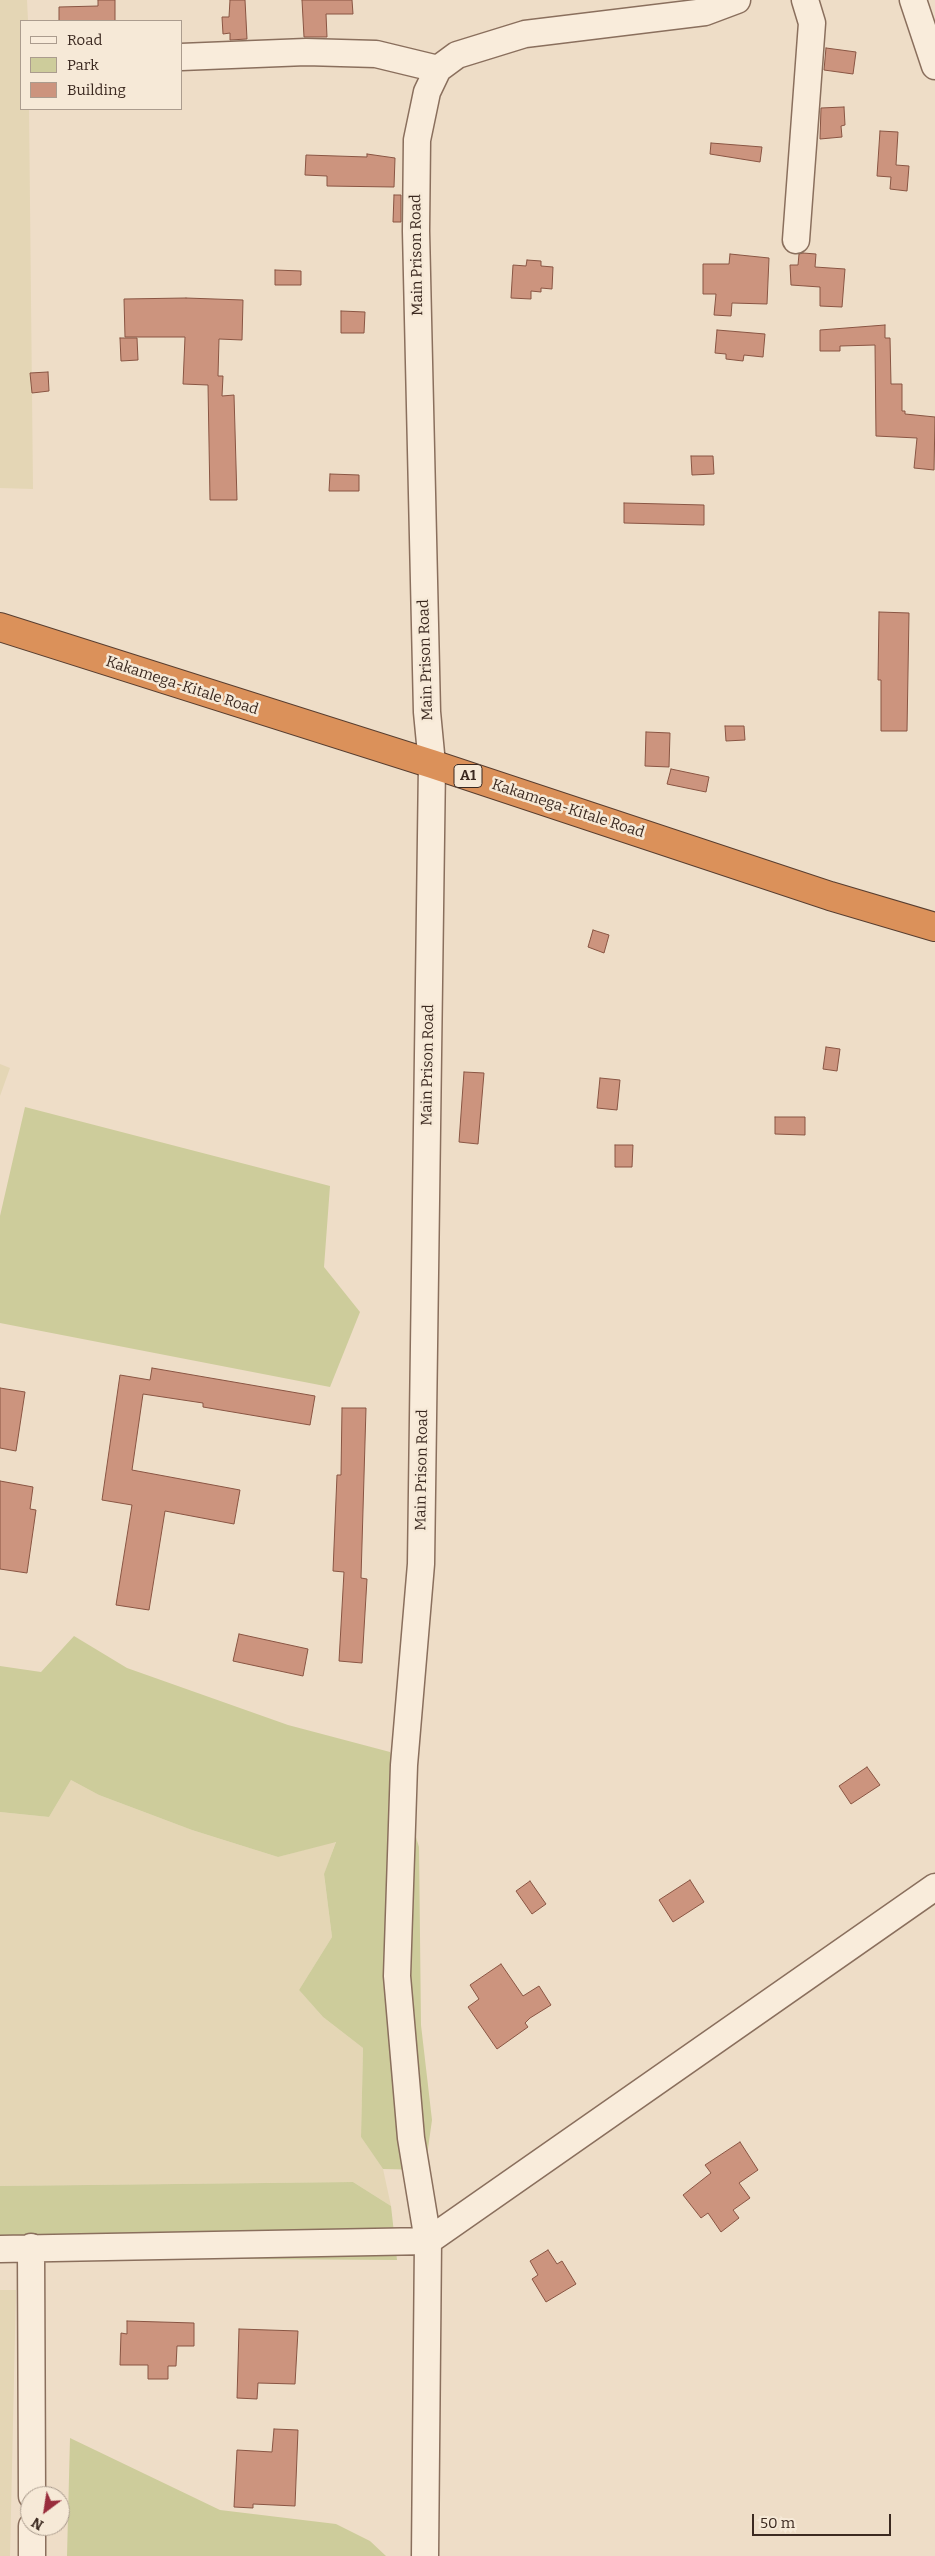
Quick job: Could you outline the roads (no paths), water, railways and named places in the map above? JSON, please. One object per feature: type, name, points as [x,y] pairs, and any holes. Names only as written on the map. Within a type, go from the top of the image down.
[{"type":"highway","name":"Kakamega-Kitale Road","points":[[0,628],[432,764],[830,896],[935,926]]},
{"type":"street","name":"Main Prison Road","points":[[425,2556],[428,2241],[411,2138],[397,1976],[404,1765],[421,1564],[432,764],[427,712],[416,231],[417,140],[427,92],[438,69],[457,55],[525,34],[705,12],[737,0]]},
{"type":"street","points":[[796,240],[812,23],[805,0]]},
{"type":"street","points":[[913,0],[935,66]]},
{"type":"street","points":[[182,57],[306,52],[376,54],[438,69]]},
{"type":"street","points":[[0,2249],[428,2241],[935,1887]]},
{"type":"street","points":[[31,2247],[32,2486]]},
{"type":"street","points":[[32,2536],[32,2556]]}]
